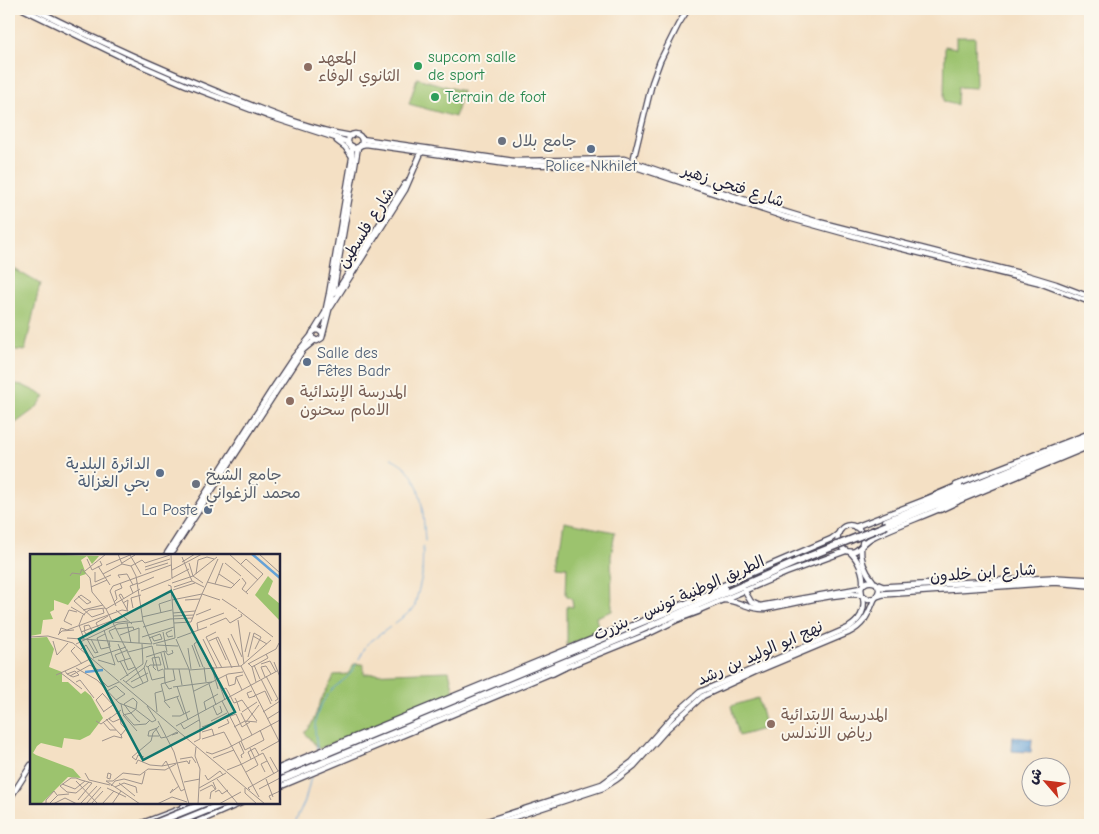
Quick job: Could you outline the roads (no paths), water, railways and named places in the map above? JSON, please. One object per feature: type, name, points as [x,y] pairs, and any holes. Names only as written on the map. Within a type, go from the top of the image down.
[{"type":"highway","name":"الطريق الوطنية تونس - بنزرت","points":[[886,523],[1090,437]]},
{"type":"highway","name":"الطريق الوطنية تونس - بنزرت","points":[[280,773],[809,554],[1090,442]]},
{"type":"highway","points":[[940,509],[1044,461]]},
{"type":"highway","points":[[926,500],[992,474],[1024,464]]},
{"type":"highway","name":"الطريق الوطنية تونس - بنزرت","points":[[280,781],[629,636],[809,554]]},
{"type":"highway","name":"شارع ابن خلدون","points":[[875,583],[883,587],[1054,578],[1090,580]]},
{"type":"highway","name":"شارع ابن خلدون","points":[[876,597],[883,594],[1045,582],[1090,585]]},
{"type":"highway","points":[[552,673],[629,636],[698,611]]},
{"type":"highway","points":[[576,650],[658,613]]},
{"type":"highway","points":[[474,688],[547,662]]},
{"type":"highway","points":[[150,825],[202,804]]},
{"type":"highway","points":[[171,825],[223,804]]},
{"type":"street","points":[[23,9],[243,102],[312,127],[351,136],[357,134],[360,144],[331,294],[313,336]]},
{"type":"street","points":[[34,9],[141,65],[193,87],[266,115],[345,141],[351,145],[360,144]]},
{"type":"street","points":[[632,163],[652,83],[660,61],[688,9]]},
{"type":"street","points":[[329,136],[340,142],[352,156]]},
{"type":"street","points":[[313,336],[320,340],[329,311],[352,156],[349,141],[351,136]]},
{"type":"street","name":"شارع فتحي زهير","points":[[360,144],[506,160],[617,158],[776,210],[1023,274],[1090,297]]},
{"type":"street","name":"شارع فتحي زهير","points":[[360,144],[419,155],[514,165],[632,163],[707,192],[785,216],[879,243],[1036,282],[1090,302]]},
{"type":"street","name":"شارع فلسطين","points":[[331,294],[337,291],[402,189],[419,155]]},
{"type":"street","name":"شارع فلسطين","points":[[329,311],[405,190],[419,155]]},
{"type":"street","points":[[169,554],[303,350],[319,330],[322,333]]},
{"type":"street","points":[[280,768],[658,613],[815,546],[838,534],[844,528],[855,527],[926,500],[956,485],[1090,432]]},
{"type":"street","points":[[280,787],[650,633],[744,590],[848,551],[872,538],[1090,446]]},
{"type":"street","points":[[721,600],[734,601],[754,609],[765,609],[857,594],[868,599],[876,597],[879,593],[860,554],[863,536],[859,529],[855,527]]},
{"type":"street","points":[[838,534],[840,546],[855,556],[860,567],[864,578],[862,596]]},
{"type":"street","points":[[744,590],[751,602],[760,606],[862,586],[869,581],[875,583]]},
{"type":"street","name":"نهج ابو الوليد بن رشد","points":[[475,825],[602,784],[632,762],[674,715],[700,692],[841,632],[856,623],[863,611],[862,596]]},
{"type":"street","name":"نهج ابو الوليد بن رشد","points":[[490,825],[591,793],[618,779],[646,754],[677,718],[703,696],[853,631],[865,620],[876,597]]},
{"type":"street","points":[[9,801],[30,769]]},
{"type":"street","points":[[9,801],[30,769]]},
{"type":"street","points":[[137,825],[182,808],[186,804]]},
{"type":"street","points":[[196,804],[200,807],[202,813],[199,823]]},
{"type":"street","points":[[194,825],[239,804]]},
{"type":"street","points":[[182,808],[180,813],[181,819],[188,825]]},
{"type":"water","points":[[1013,737],[1032,739],[1031,752],[1012,751]]},
{"type":"waterway","points":[[391,458],[404,466],[411,474],[419,491],[423,511],[425,541]]},
{"type":"waterway","points":[[395,623],[414,609],[422,576],[423,547]]},
{"type":"waterway","points":[[359,659],[367,644],[390,627]]},
{"type":"waterway","points":[[317,750],[315,724],[321,706],[332,690],[349,675],[356,664]]},
{"type":"waterway","points":[[294,825],[305,801],[311,777]]},
{"type":"place","name":"supcom salle de sport","points":[[418,66]]},
{"type":"place","name":"المعهد الثانوي الوفاء","points":[[308,67]]},
{"type":"place","name":"Terrain de foot","points":[[435,97]]},
{"type":"place","name":"جامع بلال","points":[[502,141]]},
{"type":"place","name":"Police Nkhilet","points":[[591,149]]},
{"type":"place","name":"Salle des Fêtes Badr","points":[[307,362]]},
{"type":"place","name":"المدرسة الإبتدائية الامام سحنون","points":[[290,401]]},
{"type":"place","name":"الدائرة البلدية بحي الغزالة","points":[[160,473]]},
{"type":"place","name":"جامع الشيخ محمد الزغواني","points":[[196,484]]},
{"type":"place","name":"La Poste","points":[[208,510]]},
{"type":"place","name":"المدرسة الابتدائية رياض الاندلس","points":[[771,724]]}]
